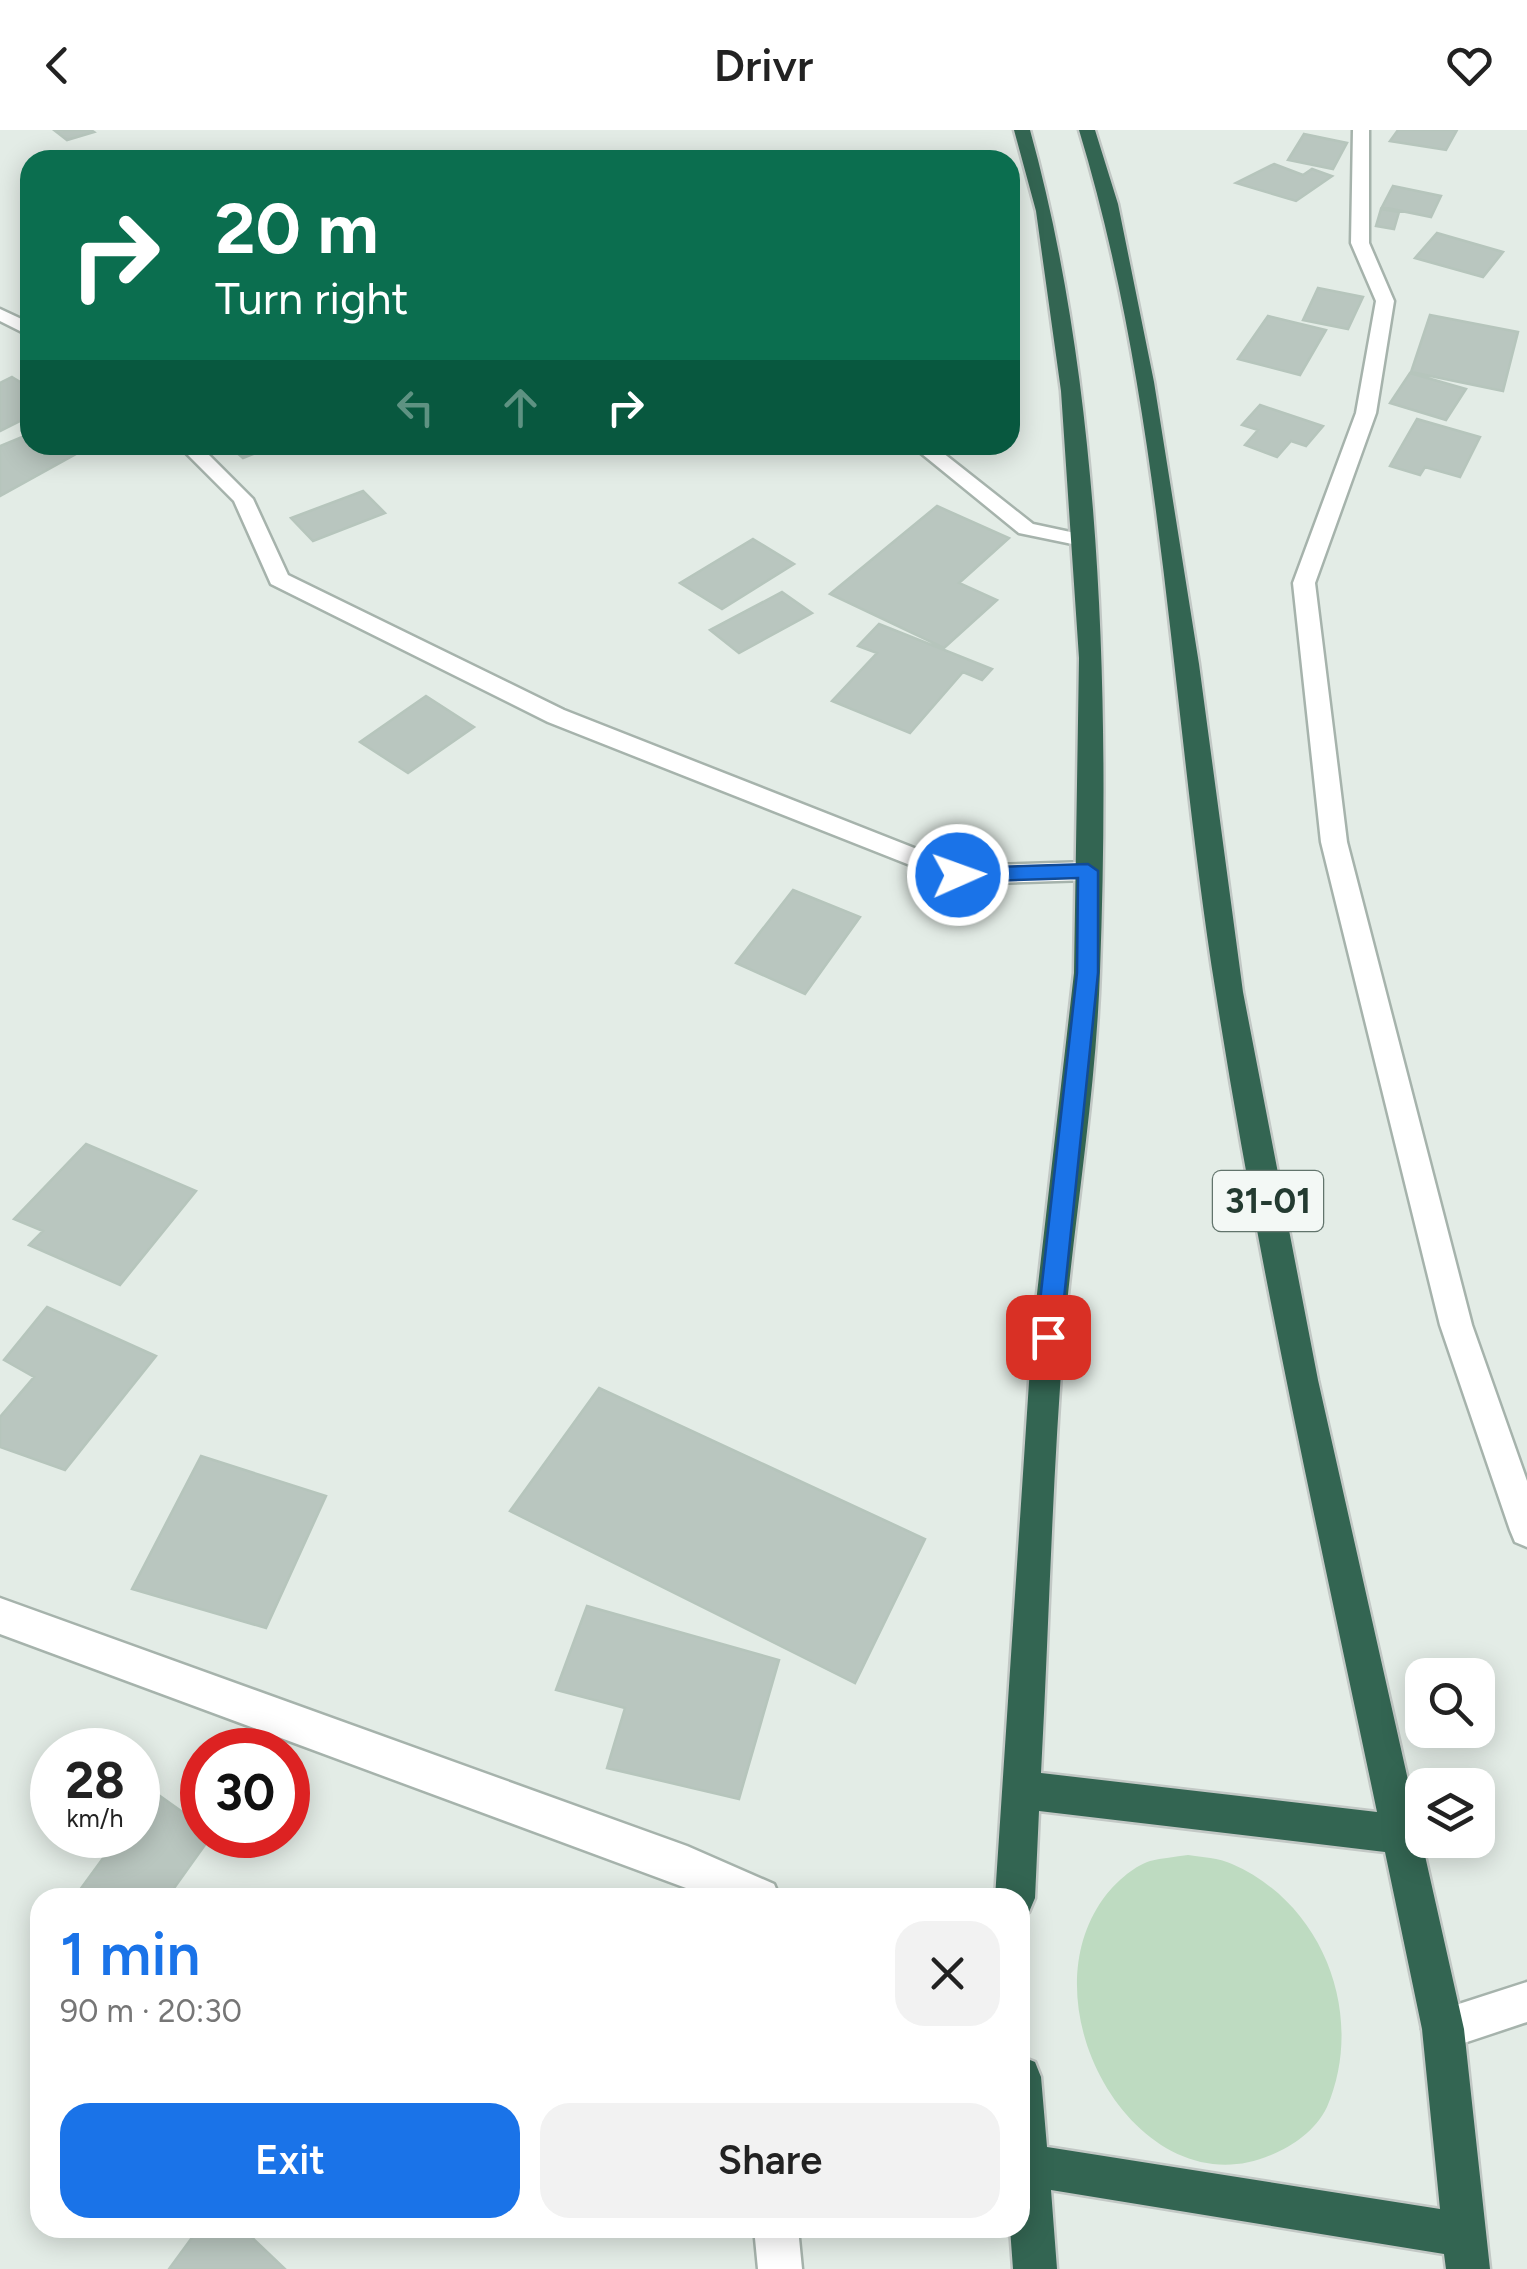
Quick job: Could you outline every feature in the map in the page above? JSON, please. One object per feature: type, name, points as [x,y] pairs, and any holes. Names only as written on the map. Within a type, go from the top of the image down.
[{"type":"highway","points":[[1017,1888],[1048,1337],[1088,973],[1090,658],[1068,373],[1044,212],[1022,130]]},
{"type":"highway","name":"31-01","points":[[1087,130],[1110,204],[1145,382],[1188,664],[1233,1011],[1302,1380],[1443,2030],[1466,2252]]},
{"type":"highway","points":[[1022,1790],[1400,1834]]},
{"type":"highway","points":[[1030,2167],[1466,2252]]},
{"type":"highway","points":[[1030,2205],[1035,2269]]},
{"type":"street","points":[[1361,130],[1360,243],[1385,301],[1366,413],[1304,583],[1334,842],[1456,1325],[1527,1530]]},
{"type":"street","points":[[198,455],[243,499],[279,579],[556,716],[958,875],[1088,871]]},
{"type":"street","points":[[934,455],[1026,528],[1082,540]]},
{"type":"street","points":[[0,1616],[687,1866],[737,1888]]},
{"type":"street","points":[[1443,2030],[1527,2002]]},
{"type":"street","points":[[777,2238],[780,2269]]},
{"type":"green space","points":[[1188,1855],[1232,1864],[1264,1882],[1291,1906],[1313,1934],[1329,1966],[1342,2036],[1338,2072],[1327,2107],[1317,2123],[1271,2155],[1223,2165],[1179,2154],[1140,2128],[1108,2090],[1087,2044],[1077,1994],[1082,1944],[1107,1893],[1143,1864]]},
{"type":"building","points":[[54,130],[91,130],[94,132],[67,140]]},
{"type":"building","points":[[1398,130],[1457,130],[1446,150],[1390,141]]},
{"type":"building","points":[[1304,134],[1347,143],[1333,169],[1288,160]]},
{"type":"building","points":[[1274,164],[1303,175],[1312,169],[1332,176],[1296,201],[1236,183]]},
{"type":"building","points":[[1393,186],[1441,196],[1431,217],[1382,207]]},
{"type":"building","points":[[1381,209],[1399,212],[1394,229],[1376,226]]},
{"type":"building","points":[[1437,233],[1503,252],[1483,277],[1415,258]]},
{"type":"building","points":[[1318,288],[1363,297],[1348,329],[1303,320]]},
{"type":"building","points":[[1430,315],[1518,332],[1503,391],[1411,372]]},
{"type":"building","points":[[1268,316],[1326,330],[1300,375],[1238,359]]},
{"type":"building","points":[[1410,373],[1466,389],[1446,420],[1390,403]]},
{"type":"building","points":[[12,377],[20,382],[20,421],[0,431],[0,383]]},
{"type":"building","points":[[1260,405],[1323,426],[1306,446],[1291,441],[1277,457],[1245,445],[1258,430],[1242,425]]},
{"type":"building","points":[[1417,419],[1480,437],[1460,477],[1425,467],[1420,475],[1390,466]]},
{"type":"building","points":[[20,438],[20,455],[74,455],[0,496],[0,446]]},
{"type":"building","points":[[363,491],[385,513],[313,541],[291,518]]},
{"type":"building","points":[[937,506],[1009,538],[959,583],[997,600],[944,648],[830,594]]},
{"type":"building","points":[[753,539],[794,564],[722,609],[680,583]]},
{"type":"building","points":[[782,592],[812,613],[739,653],[710,630]]},
{"type":"building","points":[[879,624],[992,669],[982,680],[963,672],[910,733],[832,701],[877,653],[858,646]]},
{"type":"building","points":[[426,696],[474,727],[408,773],[360,742]]},
{"type":"building","points":[[793,890],[860,917],[805,994],[736,963]]},
{"type":"building","points":[[86,1144],[196,1191],[120,1285],[29,1245],[43,1231],[14,1219]]},
{"type":"building","points":[[47,1307],[156,1356],[65,1470],[0,1447],[0,1417],[34,1377],[4,1360]]},
{"type":"building","points":[[599,1388],[925,1539],[855,1683],[510,1511]]},
{"type":"building","points":[[201,1456],[326,1496],[266,1628],[132,1589]]},
{"type":"building","points":[[587,1606],[779,1660],[739,1799],[607,1768],[625,1708],[556,1690]]},
{"type":"building","points":[[160,1796],[180,1810],[180,1858],[196,1858],[174,1888],[81,1888],[103,1858],[160,1858]]},
{"type":"building","points":[[192,2238],[252,2238],[285,2269],[169,2269]]},
{"type":"route","points":[[958,875],[1088,871],[1088,973],[1048,1337]]}]
